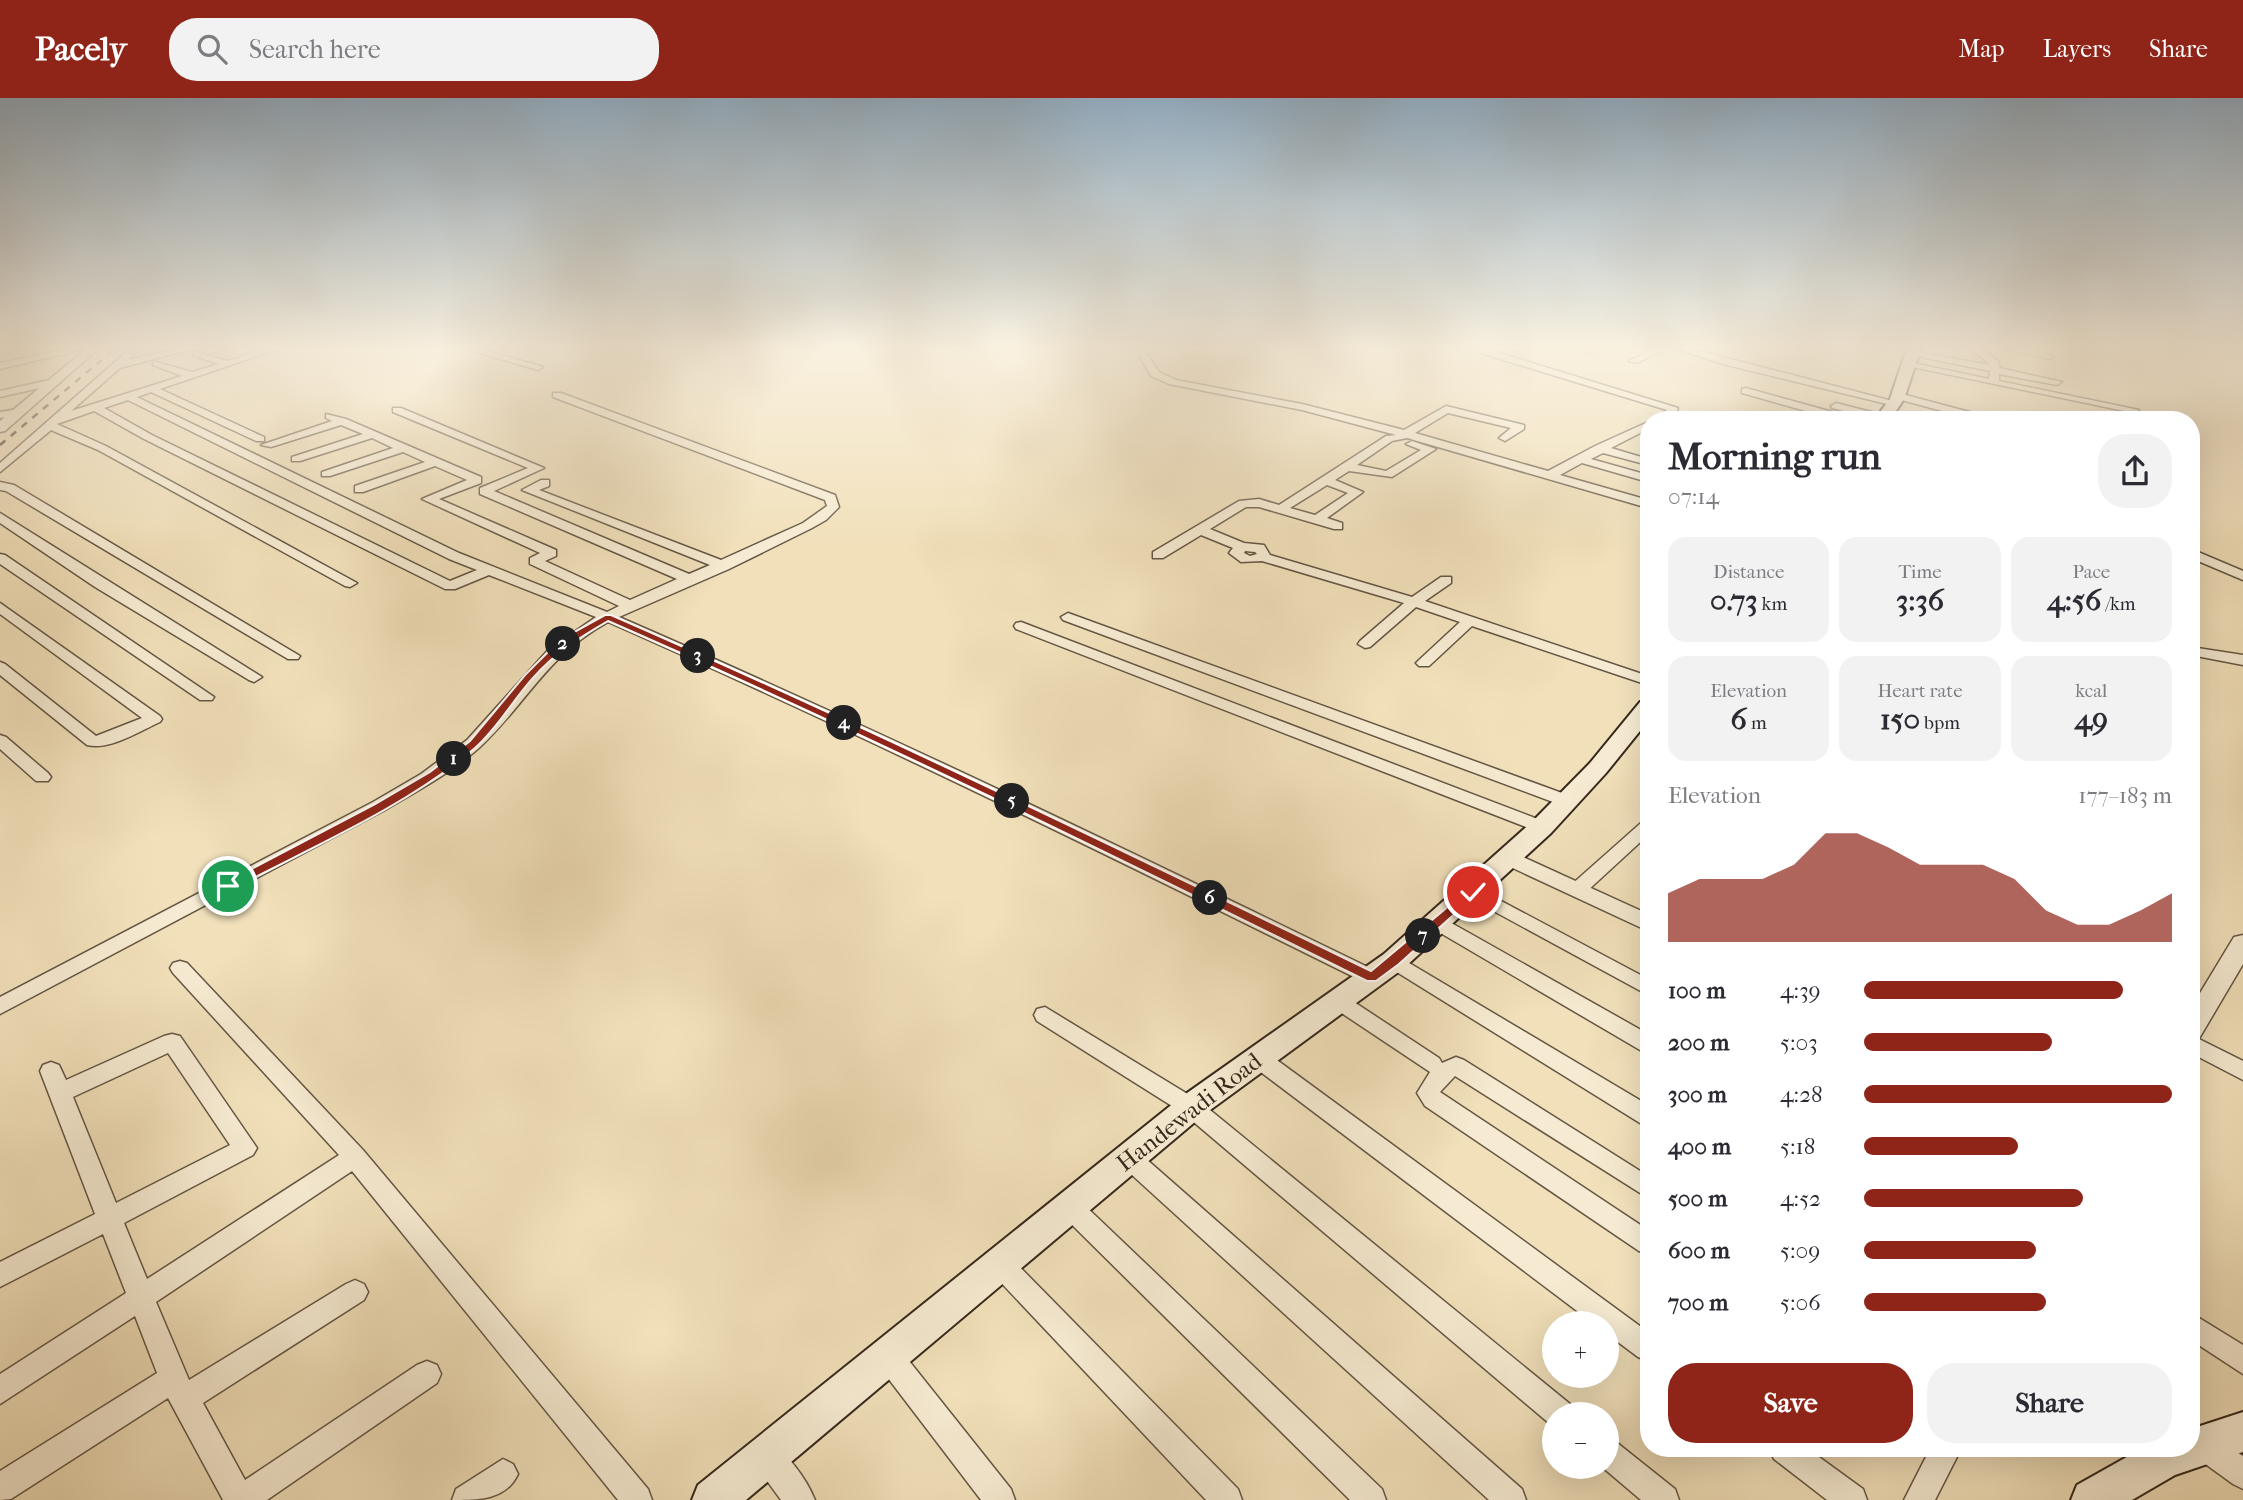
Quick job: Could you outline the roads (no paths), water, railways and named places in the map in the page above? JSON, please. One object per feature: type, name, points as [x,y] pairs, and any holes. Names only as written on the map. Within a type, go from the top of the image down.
[{"type":"main road","name":"Handewadi Road","points":[[713,1500],[1191,1107],[1383,969],[1438,923],[1542,827],[1640,716]]},
{"type":"main road","points":[[2200,1445],[2243,1432]]},
{"type":"main road","points":[[2092,1500],[2168,1457]]},
{"type":"street","points":[[1,424],[16,413]]},
{"type":"street","points":[[0,469],[63,413]]},
{"type":"street","points":[[53,422],[77,413]]},
{"type":"street","points":[[106,413],[148,438],[450,586],[489,570]]},
{"type":"street","points":[[164,413],[454,556],[608,617],[759,683],[1383,969],[1640,1112]]},
{"type":"street","points":[[204,413],[264,442],[336,419],[477,480],[428,499],[551,553],[535,561],[631,606]]},
{"type":"street","points":[[405,413],[538,468],[484,491],[691,580]]},
{"type":"street","points":[[0,1006],[379,806],[434,774],[473,744],[528,677],[569,639],[608,617],[724,566],[819,518],[829,512],[834,502],[823,494],[606,413]]},
{"type":"street","points":[[1328,413],[1407,433],[1640,502]]},
{"type":"street","points":[[1280,509],[1349,467],[1390,438],[1399,438],[1439,413]]},
{"type":"street","points":[[1464,413],[1520,427],[1505,438]]},
{"type":"street","points":[[53,422],[350,583]]},
{"type":"street","points":[[1552,474],[1640,429]]},
{"type":"street","points":[[35,437],[67,431]]},
{"type":"street","points":[[1488,456],[1530,431]]},
{"type":"street","points":[[296,459],[372,435]]},
{"type":"street","points":[[1349,467],[1388,475],[1430,449],[1390,438]]},
{"type":"street","points":[[326,474],[403,448]]},
{"type":"street","points":[[1599,448],[1640,460]]},
{"type":"street","points":[[1580,459],[1640,478]]},
{"type":"street","points":[[359,489],[435,462]]},
{"type":"street","points":[[1317,519],[1357,492],[1326,481]]},
{"type":"street","points":[[545,484],[528,490],[724,566]]},
{"type":"street","points":[[0,486],[10,488],[293,656]]},
{"type":"street","points":[[1158,555],[1243,504],[1259,503],[1338,526]]},
{"type":"street","points":[[0,517],[100,584],[254,677]]},
{"type":"street","points":[[1200,530],[1241,547],[1259,548],[1264,552],[1261,557],[1413,602],[1640,678]]},
{"type":"street","points":[[2200,557],[2243,576]]},
{"type":"street","points":[[0,558],[206,697]]},
{"type":"street","points":[[1365,644],[1413,602],[1446,580]]},
{"type":"street","points":[[0,607],[154,719],[93,743],[0,667]]},
{"type":"street","points":[[1068,617],[1567,801]]},
{"type":"street","points":[[1424,663],[1470,621]]},
{"type":"street","points":[[1021,626],[1542,827]]},
{"type":"street","points":[[2200,653],[2243,660]]},
{"type":"street","points":[[0,740],[42,777]]},
{"type":"street","points":[[1577,889],[1640,832]]},
{"type":"street","points":[[1510,858],[1640,919]]},
{"type":"street","points":[[1473,892],[1640,984]]},
{"type":"street","points":[[1438,923],[1640,1039]]},
{"type":"street","points":[[2200,1016],[2241,951]]},
{"type":"street","points":[[180,968],[355,1157],[637,1500]]},
{"type":"street","points":[[1338,1001],[1431,1064]]},
{"type":"street","points":[[1045,1015],[1191,1107],[1546,1402]]},
{"type":"street","points":[[0,1275],[109,1218],[245,1148],[172,1042],[56,1082],[109,1218],[141,1298],[179,1389],[240,1500],[427,1374]]},
{"type":"street","points":[[2200,1048],[2243,1071]]},
{"type":"street","points":[[1258,1058],[1640,1342]]},
{"type":"street","points":[[1640,1183],[1456,1066],[1450,1068],[1429,1088],[1428,1093],[1433,1100],[1640,1239]]},
{"type":"street","points":[[0,1390],[355,1157]]},
{"type":"street","points":[[1129,1157],[1511,1500]]},
{"type":"street","points":[[1069,1206],[1371,1500]]},
{"type":"street","points":[[1000,1264],[1227,1500]]},
{"type":"street","points":[[0,1488],[355,1292]]},
{"type":"street","points":[[2200,1331],[2243,1362]]},
{"type":"street","points":[[888,1356],[1000,1500]]},
{"type":"street","points":[[2200,1452],[2243,1474]]},
{"type":"street","points":[[767,1457],[800,1500]]},
{"type":"street","points":[[1795,1457],[1852,1500]]},
{"type":"street","points":[[1919,1500],[1943,1457]]},
{"type":"street","points":[[1619,1463],[1664,1500]]},
{"type":"street","points":[[467,1500],[503,1474]]},
{"type":"railway","points":[[0,445],[38,413]]}]
